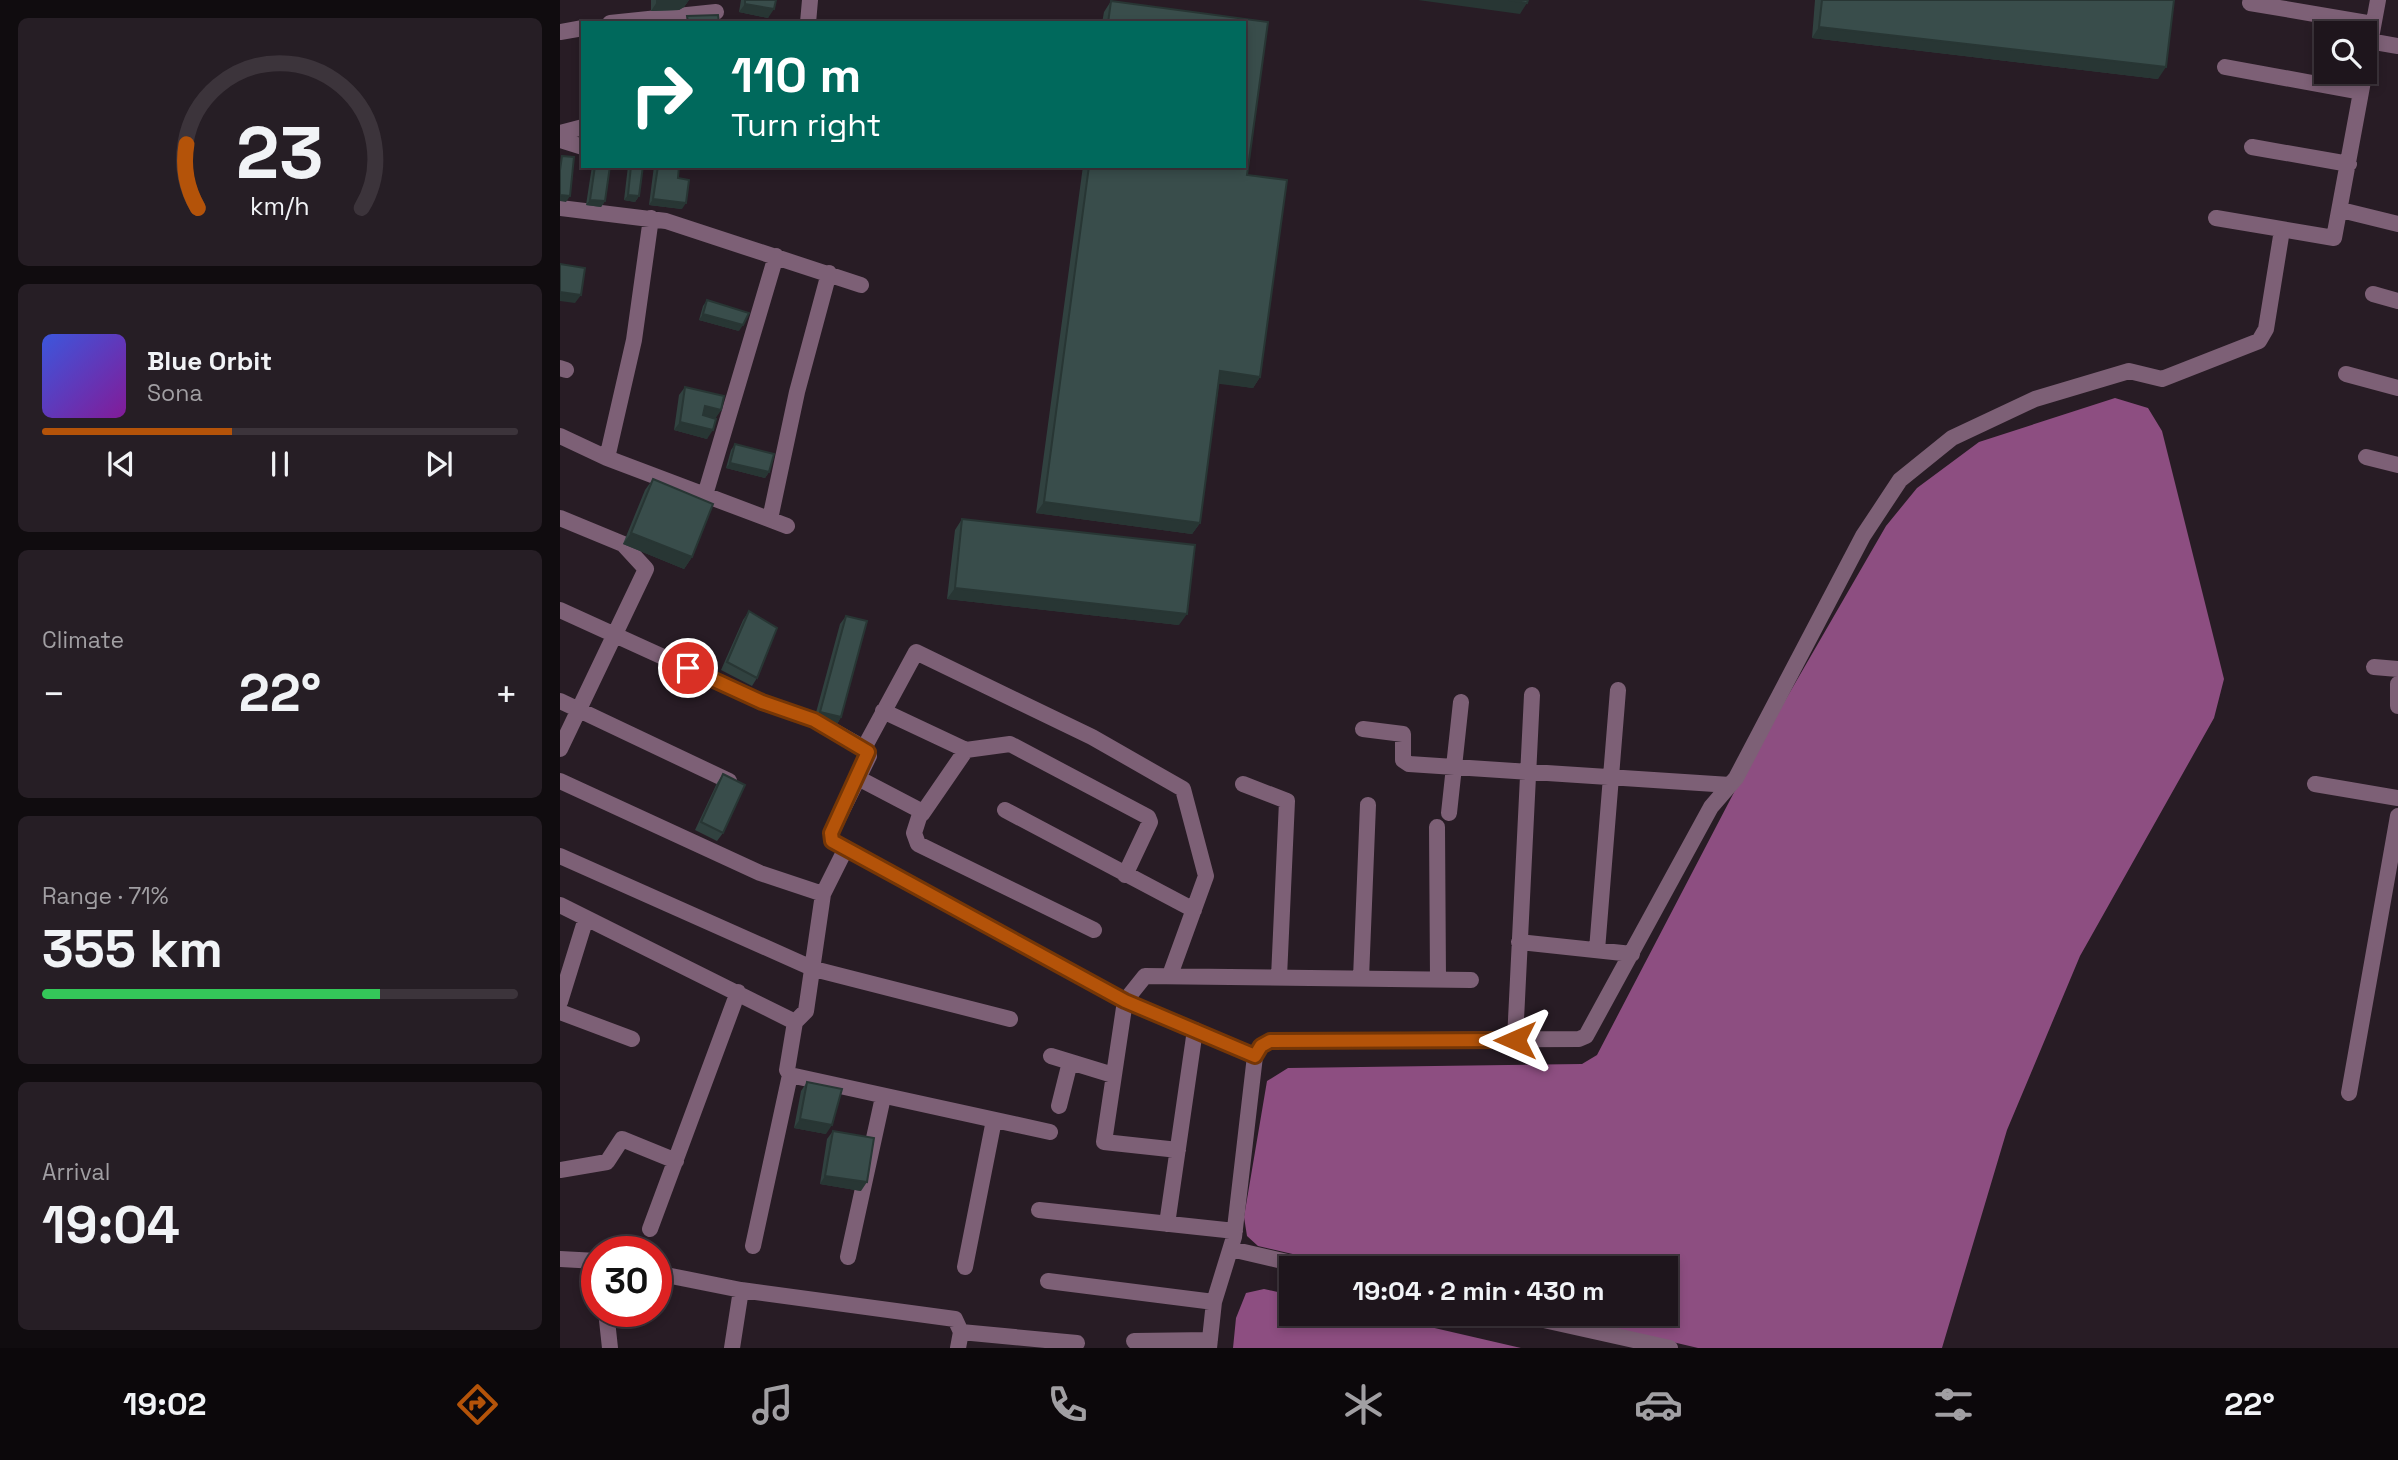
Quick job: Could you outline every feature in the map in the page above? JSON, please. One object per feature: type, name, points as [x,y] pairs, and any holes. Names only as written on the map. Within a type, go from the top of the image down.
[{"type":"street","points":[[808,21],[810,0]]},
{"type":"street","points":[[2374,21],[2378,0]]},
{"type":"street","points":[[2250,3],[2355,21]]},
{"type":"street","points":[[629,21],[716,12]]},
{"type":"street","points":[[560,32],[581,28]]},
{"type":"street","points":[[2377,42],[2398,46]]},
{"type":"street","points":[[2225,66],[2361,92]]},
{"type":"street","points":[[2216,218],[2334,237],[2362,84]]},
{"type":"street","points":[[560,133],[581,128]]},
{"type":"street","points":[[560,139],[581,146]]},
{"type":"street","points":[[2252,147],[2348,164]]},
{"type":"street","points":[[560,208],[651,218],[862,285]]},
{"type":"street","points":[[2341,210],[2398,224]]},
{"type":"street","points":[[607,458],[634,340],[651,218]]},
{"type":"street","points":[[1134,1341],[1209,1344],[1214,1301],[1235,1231],[1255,1056],[1261,1046],[1270,1041],[1579,1039],[1586,1036],[1710,807],[1730,785],[1863,536],[1895,485],[1952,438],[2035,398],[2129,371],[2162,379],[2259,341],[2266,329],[2282,230]]},
{"type":"street","points":[[705,495],[776,256]]},
{"type":"street","points":[[770,519],[797,392],[829,274]]},
{"type":"street","points":[[2373,294],[2398,301]]},
{"type":"street","points":[[2346,374],[2398,388]]},
{"type":"street","points":[[560,436],[607,458],[787,526]]},
{"type":"street","points":[[2366,457],[2398,466]]},
{"type":"street","points":[[560,517],[623,544],[645,564],[645,575],[613,634],[560,749]]},
{"type":"street","points":[[560,610],[762,702],[814,720],[864,748],[869,756],[830,838],[1125,1001],[1255,1056]]},
{"type":"street","points":[[864,748],[912,655],[919,653],[1092,737],[1183,789],[1205,871],[1194,911],[1170,975]]},
{"type":"street","points":[[2374,667],[2398,668]]},
{"type":"street","points":[[2398,684],[2398,706]]},
{"type":"street","points":[[1597,950],[1618,691]]},
{"type":"street","points":[[1515,1040],[1532,695]]},
{"type":"street","points":[[560,701],[729,781]]},
{"type":"street","points":[[1449,813],[1461,702]]},
{"type":"street","points":[[883,711],[966,750],[1010,744],[1148,817],[1150,822],[1125,875]]},
{"type":"street","points":[[1363,729],[1403,734],[1405,763],[1730,785]]},
{"type":"street","points":[[966,750],[922,814],[914,833],[918,844],[1094,930]]},
{"type":"street","points":[[858,778],[919,809],[922,814]]},
{"type":"street","points":[[560,781],[760,873],[823,894]]},
{"type":"street","points":[[1243,784],[1287,801],[1279,977]]},
{"type":"street","points":[[2315,784],[2398,798]]},
{"type":"street","points":[[1361,978],[1367,806]]},
{"type":"street","points":[[1004,810],[1194,911]]},
{"type":"street","points":[[2349,1093],[2393,877],[2398,816]]},
{"type":"street","points":[[1437,827],[1438,979]]},
{"type":"street","points":[[753,1247],[790,1075],[787,1070],[795,1022],[806,1010],[823,894],[846,848]]},
{"type":"street","points":[[560,856],[814,969],[1010,1019]]},
{"type":"street","points":[[560,905],[795,1022]]},
{"type":"street","points":[[560,1002],[586,918]]},
{"type":"street","points":[[1519,942],[1632,954]]},
{"type":"street","points":[[1178,1150],[1104,1142],[1125,1001],[1145,976],[1471,980]]},
{"type":"street","points":[[650,1229],[738,992]]},
{"type":"street","points":[[560,1012],[632,1039]]},
{"type":"street","points":[[1167,1224],[1195,1030]]},
{"type":"street","points":[[1051,1056],[1113,1075]]},
{"type":"street","points":[[1059,1107],[1070,1062]]},
{"type":"street","points":[[790,1075],[1050,1132]]},
{"type":"street","points":[[848,1257],[883,1097]]},
{"type":"street","points":[[965,1267],[995,1120]]},
{"type":"street","points":[[560,1170],[607,1162],[622,1139],[676,1161]]},
{"type":"street","points":[[1039,1210],[1235,1231]]},
{"type":"street","points":[[1231,1249],[1279,1260]]},
{"type":"street","points":[[560,1259],[581,1260]]},
{"type":"street","points":[[672,1276],[741,1290],[955,1319],[959,1340],[1077,1343]]},
{"type":"street","points":[[1048,1281],[1214,1301]]},
{"type":"street","points":[[732,1348],[741,1290]]},
{"type":"street","points":[[1571,1326],[1670,1348]]},
{"type":"street","points":[[608,1327],[610,1348]]},
{"type":"shaded area","points":[[2115,398],[2148,408],[2162,431],[2224,679],[2214,718],[2080,956],[2007,1130],[1942,1348],[1698,1348],[1605,1326],[1678,1326],[1678,1256],[1301,1256],[1258,1246],[1247,1236],[1244,1217],[1267,1081],[1288,1068],[1582,1064],[1597,1055],[1753,756],[1886,526],[1917,488],[1979,442]]},
{"type":"shaded area","points":[[1264,1289],[1279,1292],[1279,1326],[1426,1326],[1521,1348],[1233,1348],[1236,1318],[1246,1293]]},
{"type":"building","points":[[657,0],[687,0],[657,2]]},
{"type":"building","points":[[745,0],[776,0],[774,9],[745,4]]},
{"type":"building","points":[[1822,0],[2174,0],[2166,67],[1819,27]]},
{"type":"building","points":[[1111,1],[1268,22],[1247,175],[1287,180],[1260,377],[1220,371],[1200,523],[1044,502],[1089,168],[1246,168],[1246,21],[1108,21]]},
{"type":"building","points":[[718,15],[719,21],[688,21],[687,16]]},
{"type":"building","points":[[562,156],[574,157],[570,196],[560,195]]},
{"type":"building","points":[[595,168],[610,168],[605,201],[590,200]]},
{"type":"building","points":[[631,168],[643,168],[639,196],[628,195]]},
{"type":"building","points":[[658,168],[679,168],[678,178],[689,180],[686,203],[653,199]]},
{"type":"building","points":[[560,264],[585,268],[581,295],[560,292]]},
{"type":"building","points":[[707,300],[749,313],[743,325],[703,314]]},
{"type":"building","points":[[685,387],[724,396],[721,410],[705,406],[703,415],[716,419],[713,430],[680,422]]},
{"type":"building","points":[[735,444],[774,454],[769,472],[730,463]]},
{"type":"building","points":[[653,479],[713,504],[692,557],[631,533]]},
{"type":"building","points":[[962,519],[1195,545],[1187,614],[955,588]]},
{"type":"building","points":[[749,611],[777,628],[757,678],[727,662]]},
{"type":"building","points":[[846,616],[867,621],[841,717],[820,712]]},
{"type":"building","points":[[723,774],[745,785],[723,833],[701,822]]},
{"type":"building","points":[[807,1082],[842,1089],[832,1125],[800,1119]]},
{"type":"building","points":[[833,1131],[874,1138],[867,1182],[825,1176]]},
{"type":"route","points":[[688,668],[762,702],[814,720],[868,752],[869,756],[831,833],[832,841],[1125,1001],[1255,1056],[1261,1046],[1270,1041],[1515,1040]]}]
